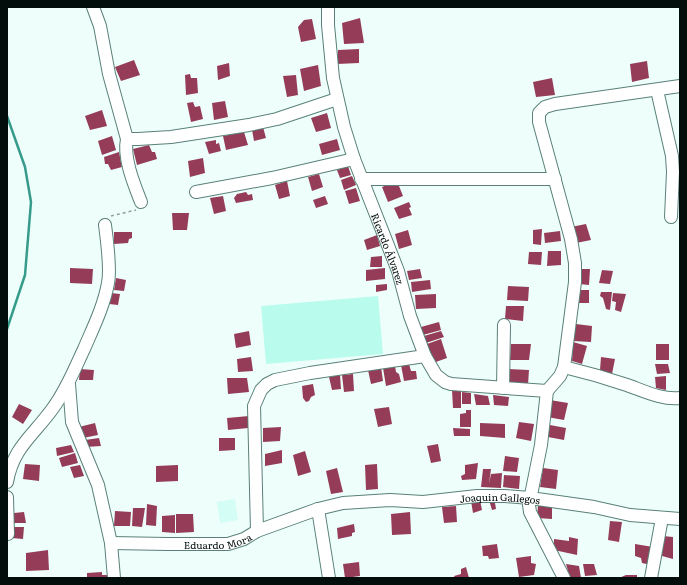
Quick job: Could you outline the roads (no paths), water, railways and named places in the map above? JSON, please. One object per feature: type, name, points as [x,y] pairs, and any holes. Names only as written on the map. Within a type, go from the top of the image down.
[{"type":"street","points":[[93,7],[100,26],[109,74],[127,139],[126,151],[135,187],[141,202]]},
{"type":"street","name":"Ricardo Álvarez","points":[[328,7],[332,78],[337,99],[354,159],[398,271],[410,316],[425,356],[436,375],[451,384],[548,392]]},
{"type":"street","points":[[564,578],[530,512],[530,498],[541,445],[548,392],[560,376],[564,367],[575,282],[575,263],[571,239],[539,122],[539,113],[545,107],[555,104],[680,86]]},
{"type":"street","points":[[657,90],[672,156],[673,172],[671,217]]},
{"type":"street","points":[[127,139],[171,137],[249,125],[277,119],[337,99]]},
{"type":"street","points":[[196,192],[272,178],[354,159]]},
{"type":"street","points":[[361,179],[555,179]]},
{"type":"street","points":[[7,482],[10,468],[17,452],[52,409],[69,384],[94,324],[108,282],[108,250],[105,225]]},
{"type":"street","points":[[503,388],[504,325]]},
{"type":"street","points":[[257,531],[254,406],[261,390],[267,384],[275,380],[310,373],[425,356]]},
{"type":"street","points":[[564,367],[672,399],[680,398]]},
{"type":"street","points":[[69,384],[72,422],[98,485],[111,543],[114,578]]},
{"type":"street","name":"Joaquin Gallegos","points":[[318,509],[343,504],[390,500],[423,502],[477,496],[505,496],[594,507],[630,515],[680,519]]},
{"type":"street","points":[[7,497],[8,534]]},
{"type":"street","points":[[318,509],[330,578]]},
{"type":"street","name":"Eduardo Mora","points":[[111,543],[228,544],[244,539],[257,531],[318,509]]},
{"type":"street","points":[[651,578],[662,518]]},
{"type":"waterway","points":[[7,116],[25,167],[31,202],[25,275],[7,329]]}]
